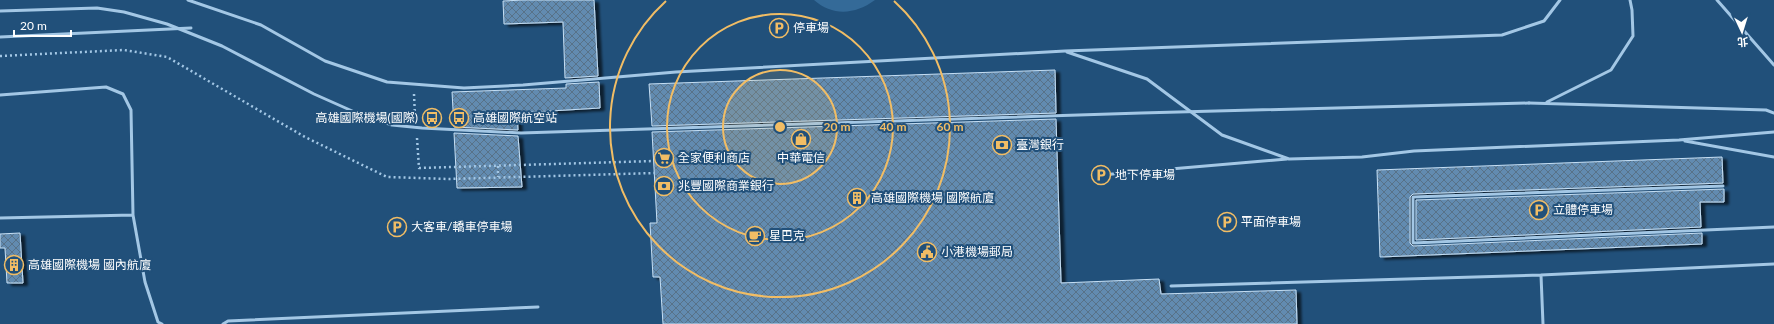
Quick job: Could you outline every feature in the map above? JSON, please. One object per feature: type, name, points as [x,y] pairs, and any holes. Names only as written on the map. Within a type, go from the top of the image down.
[{"type":"lane","points":[[188,0],[261,25],[325,61],[388,82],[464,88],[516,86],[676,72],[1065,51],[1502,35],[1544,21],[1560,0]]},
{"type":"lane","points":[[1545,103],[1611,70],[1633,36],[1630,0]]},
{"type":"lane","points":[[1717,0],[1774,64]]},
{"type":"lane","points":[[0,10],[97,8],[124,12],[160,22],[222,46],[314,94],[359,114],[392,125],[422,128],[521,133],[1141,113],[1529,103],[1766,110],[1774,112]]},
{"type":"lane","points":[[0,37],[191,28]]},
{"type":"lane","points":[[1065,51],[1147,79],[1222,135],[1289,159]]},
{"type":"lane","points":[[0,95],[106,87],[123,94],[131,110],[133,215],[145,282],[158,322],[162,324]]},
{"type":"lane","points":[[1101,175],[1289,159],[1362,157],[1414,151],[1679,140],[1774,132]]},
{"type":"lane","points":[[1679,140],[1774,158]]},
{"type":"lane","points":[[1723,186],[1412,198],[1413,243],[1774,227]]},
{"type":"lane","points":[[0,218],[133,215]]},
{"type":"lane","points":[[1171,286],[1541,275],[1774,264]]},
{"type":"lane","points":[[1541,275],[1543,324]]},
{"type":"lane","points":[[223,324],[228,321],[538,307]]},
{"type":"path","points":[[0,56],[124,50],[167,58],[305,137],[386,177],[449,179],[655,173]]},
{"type":"path","points":[[414,84],[416,122]]},
{"type":"path","points":[[417,137],[418,168],[654,161]]},
{"type":"path","points":[[498,166],[498,177]]},
{"type":"shaded area","points":[[814,0],[875,0],[868,5],[852,11],[844,12],[829,9]]},
{"type":"building","points":[[594,0],[598,76],[565,78],[563,22],[504,24],[503,1]]},
{"type":"building","points":[[1055,70],[1056,113],[652,126],[649,84]]},
{"type":"building","points":[[599,82],[600,108],[517,113],[518,130],[454,127],[452,92],[566,88],[566,84]]},
{"type":"building","name":"高雄國際機場 國際航廈","points":[[1056,119],[1061,283],[1159,279],[1161,294],[1296,290],[1297,324],[663,324],[660,277],[653,277],[650,223],[657,223],[652,132]]},
{"type":"building","points":[[454,133],[518,136],[522,187],[457,188]]},
{"type":"building","points":[[1722,157],[1723,183],[1413,194],[1410,197],[1410,243],[1413,246],[1702,233],[1702,244],[1380,257],[1377,170]]},
{"type":"building","points":[[1724,189],[1724,202],[1700,202],[1701,227],[1416,240],[1416,200]]},
{"type":"building","name":"高雄國際機場 國內航廈","points":[[20,233],[23,283],[7,283],[5,248],[0,248],[0,234]]},
{"type":"place","name":"停車場","points":[[779,28]]},
{"type":"place","name":"高雄國際機場(國際)","points":[[432,118]]},
{"type":"place","name":"高雄國際航空站","points":[[459,118]]},
{"type":"place","name":"中華電信","points":[[801,139]]},
{"type":"place","name":"臺灣銀行","points":[[1002,145]]},
{"type":"place","name":"全家便利商店","points":[[664,158]]},
{"type":"place","name":"地下停車場","points":[[1101,175]]},
{"type":"place","name":"兆豐國際商業銀行","points":[[664,186]]},
{"type":"place","name":"高雄國際機場 國際航廈","points":[[857,198]]},
{"type":"place","name":"立體停車場","points":[[1539,210]]},
{"type":"place","name":"平面停車場","points":[[1227,222]]},
{"type":"place","name":"大客車/轎車停車場","points":[[397,227]]},
{"type":"place","name":"星巴克","points":[[755,236]]},
{"type":"place","name":"小港機場郵局","points":[[927,252]]},
{"type":"place","name":"高雄國際機場 國內航廈","points":[[14,265]]}]
